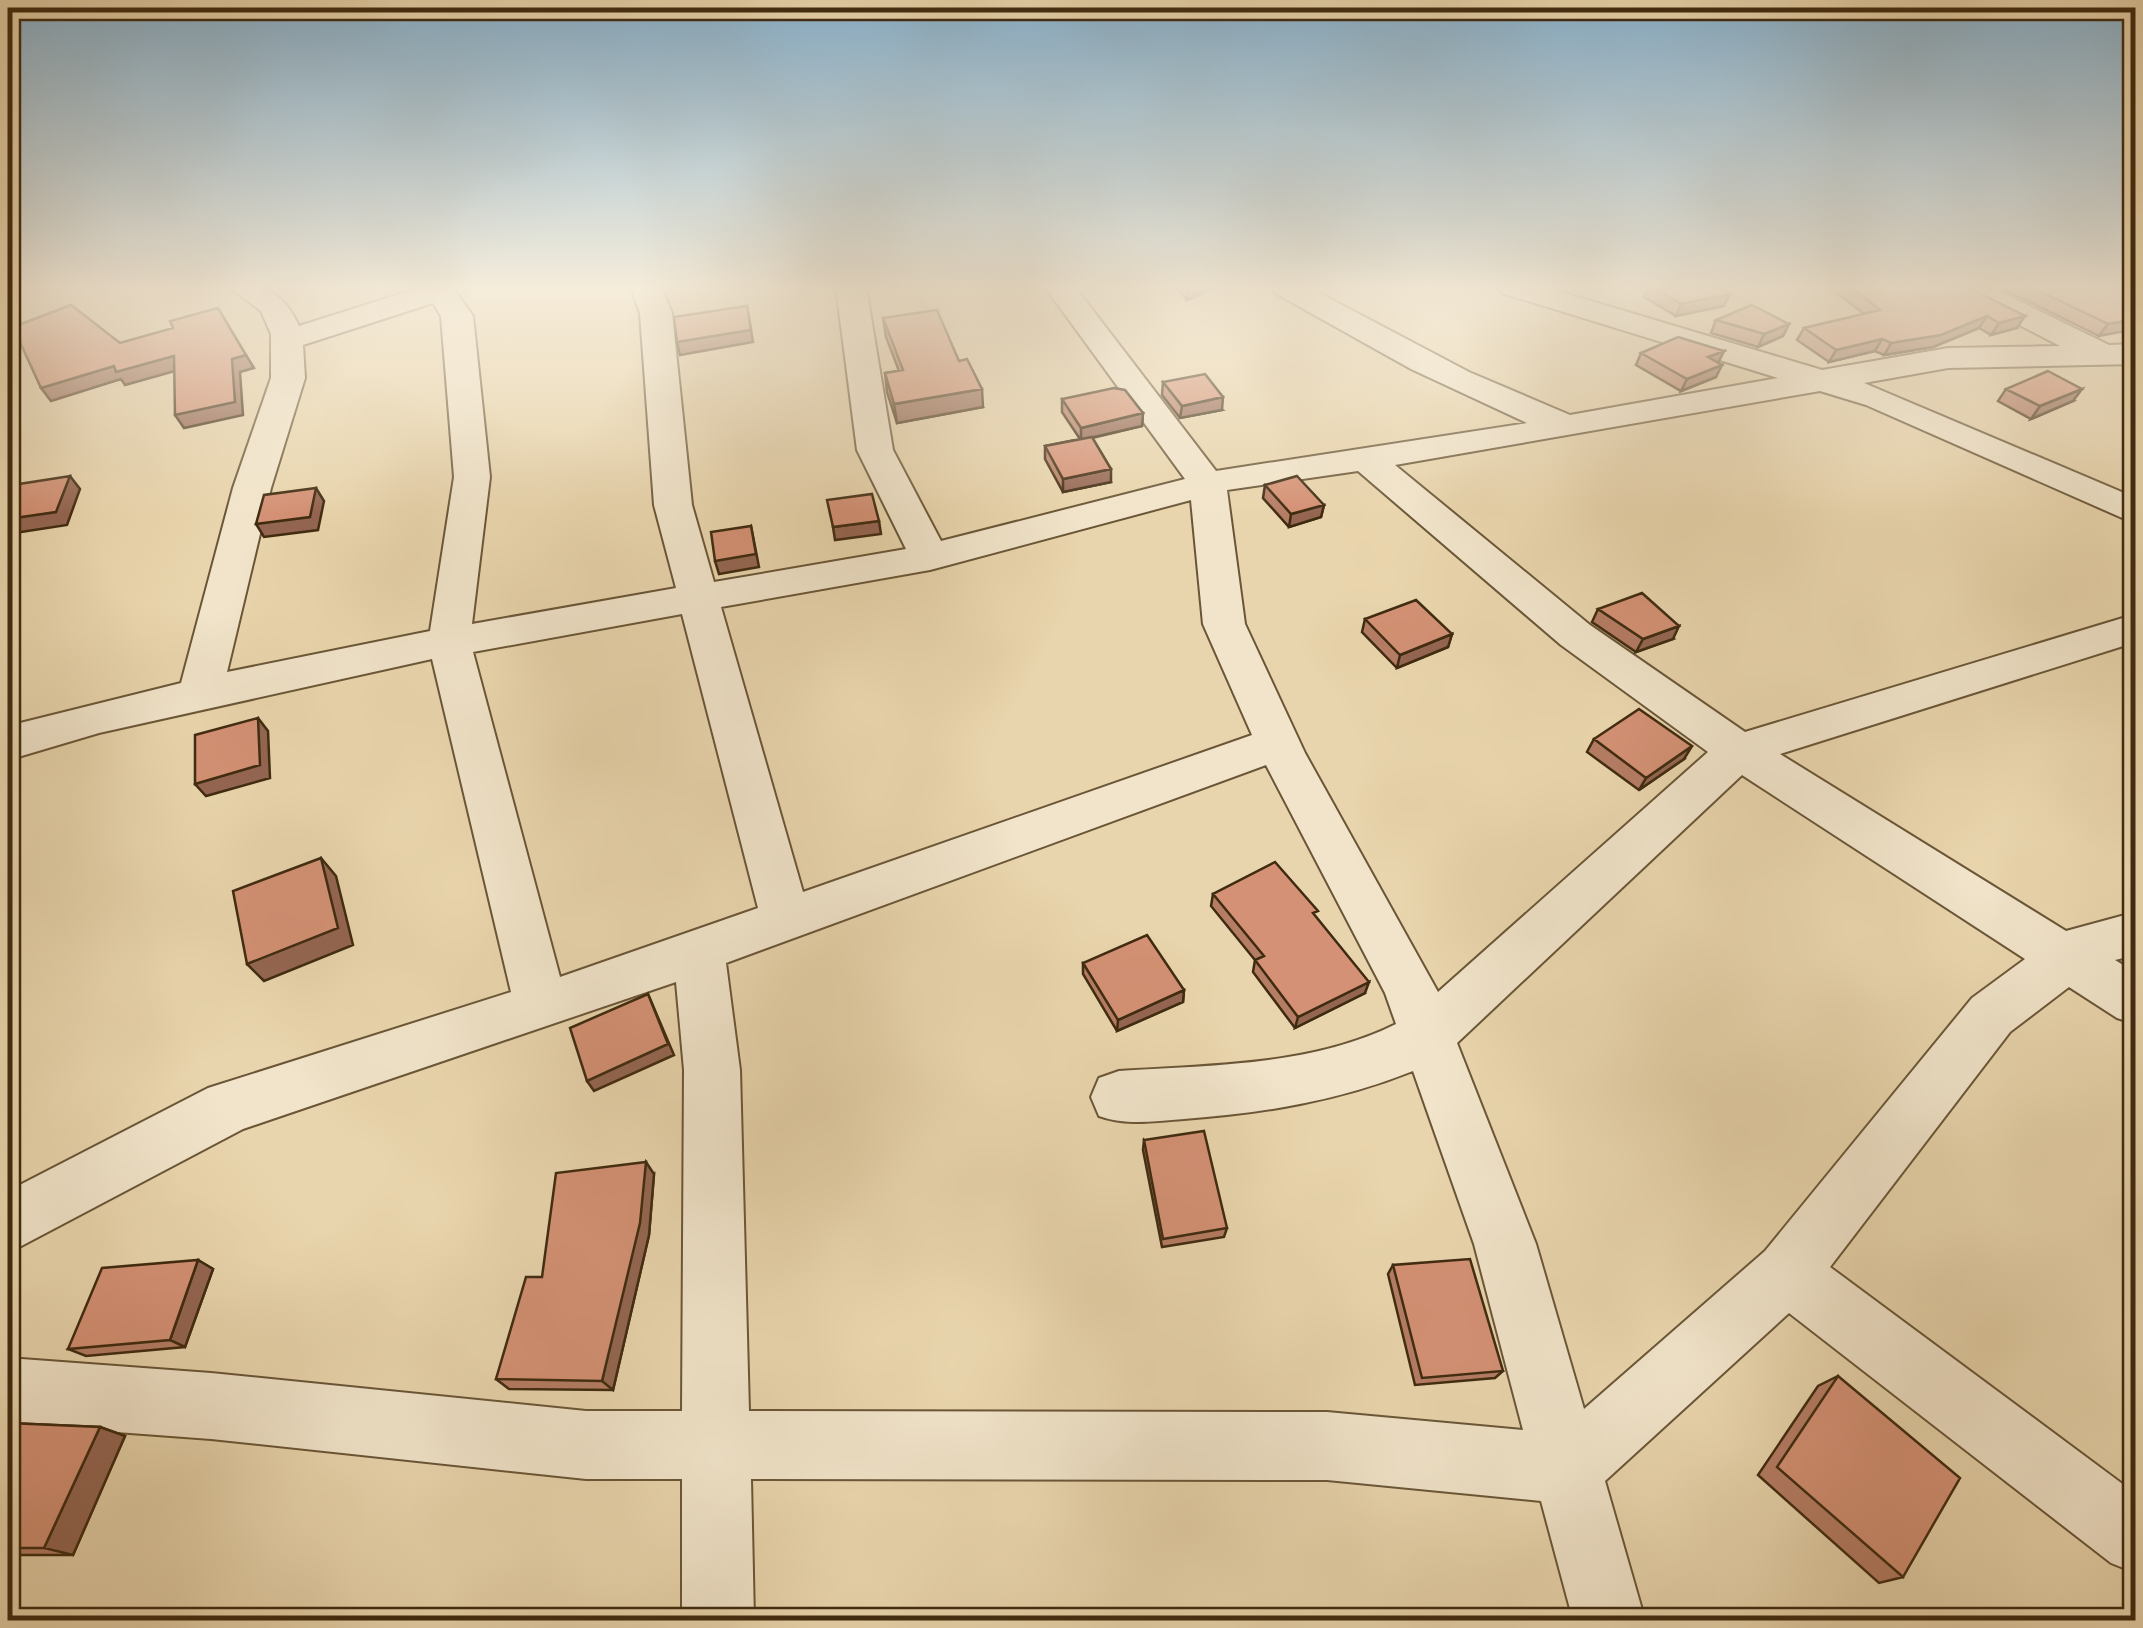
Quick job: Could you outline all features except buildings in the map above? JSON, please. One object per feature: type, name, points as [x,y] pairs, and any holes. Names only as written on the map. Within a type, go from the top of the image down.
[{"type":"street","points":[[200,694],[252,488],[288,378],[288,363]]},
{"type":"street","points":[[461,363],[472,477],[449,641],[541,1007]]},
{"type":"street","points":[[660,363],[673,505],[786,920]]},
{"type":"street","points":[[865,363],[875,450],[930,557]]},
{"type":"street","points":[[1117,363],[1208,485],[1224,624],[1278,743],[1410,990],[1428,1036],[1505,1244],[1609,1620]]},
{"type":"street","points":[[1422,363],[1503,402],[1568,426]]},
{"type":"street","points":[[1766,363],[1878,398],[2136,512]]},
{"type":"street","points":[[8,742],[200,694],[449,641],[930,557],[1208,485],[1920,363]]},
{"type":"street","points":[[1366,459],[1486,564],[1647,687],[1878,842],[2136,1002]]},
{"type":"street","points":[[1119,1097],[1278,1085],[1390,1058],[1428,1036],[1740,750],[2134,628]]},
{"type":"street","points":[[8,1223],[228,1107],[541,1007],[1278,743]]},
{"type":"street","points":[[8,1392],[210,1406],[586,1445],[1327,1446],[1568,1469],[1787,1273],[1991,1014],[2082,948],[2136,933]]},
{"type":"street","points":[[699,952],[712,1070],[718,1620]]},
{"type":"street","points":[[1787,1273],[2136,1538]]}]
